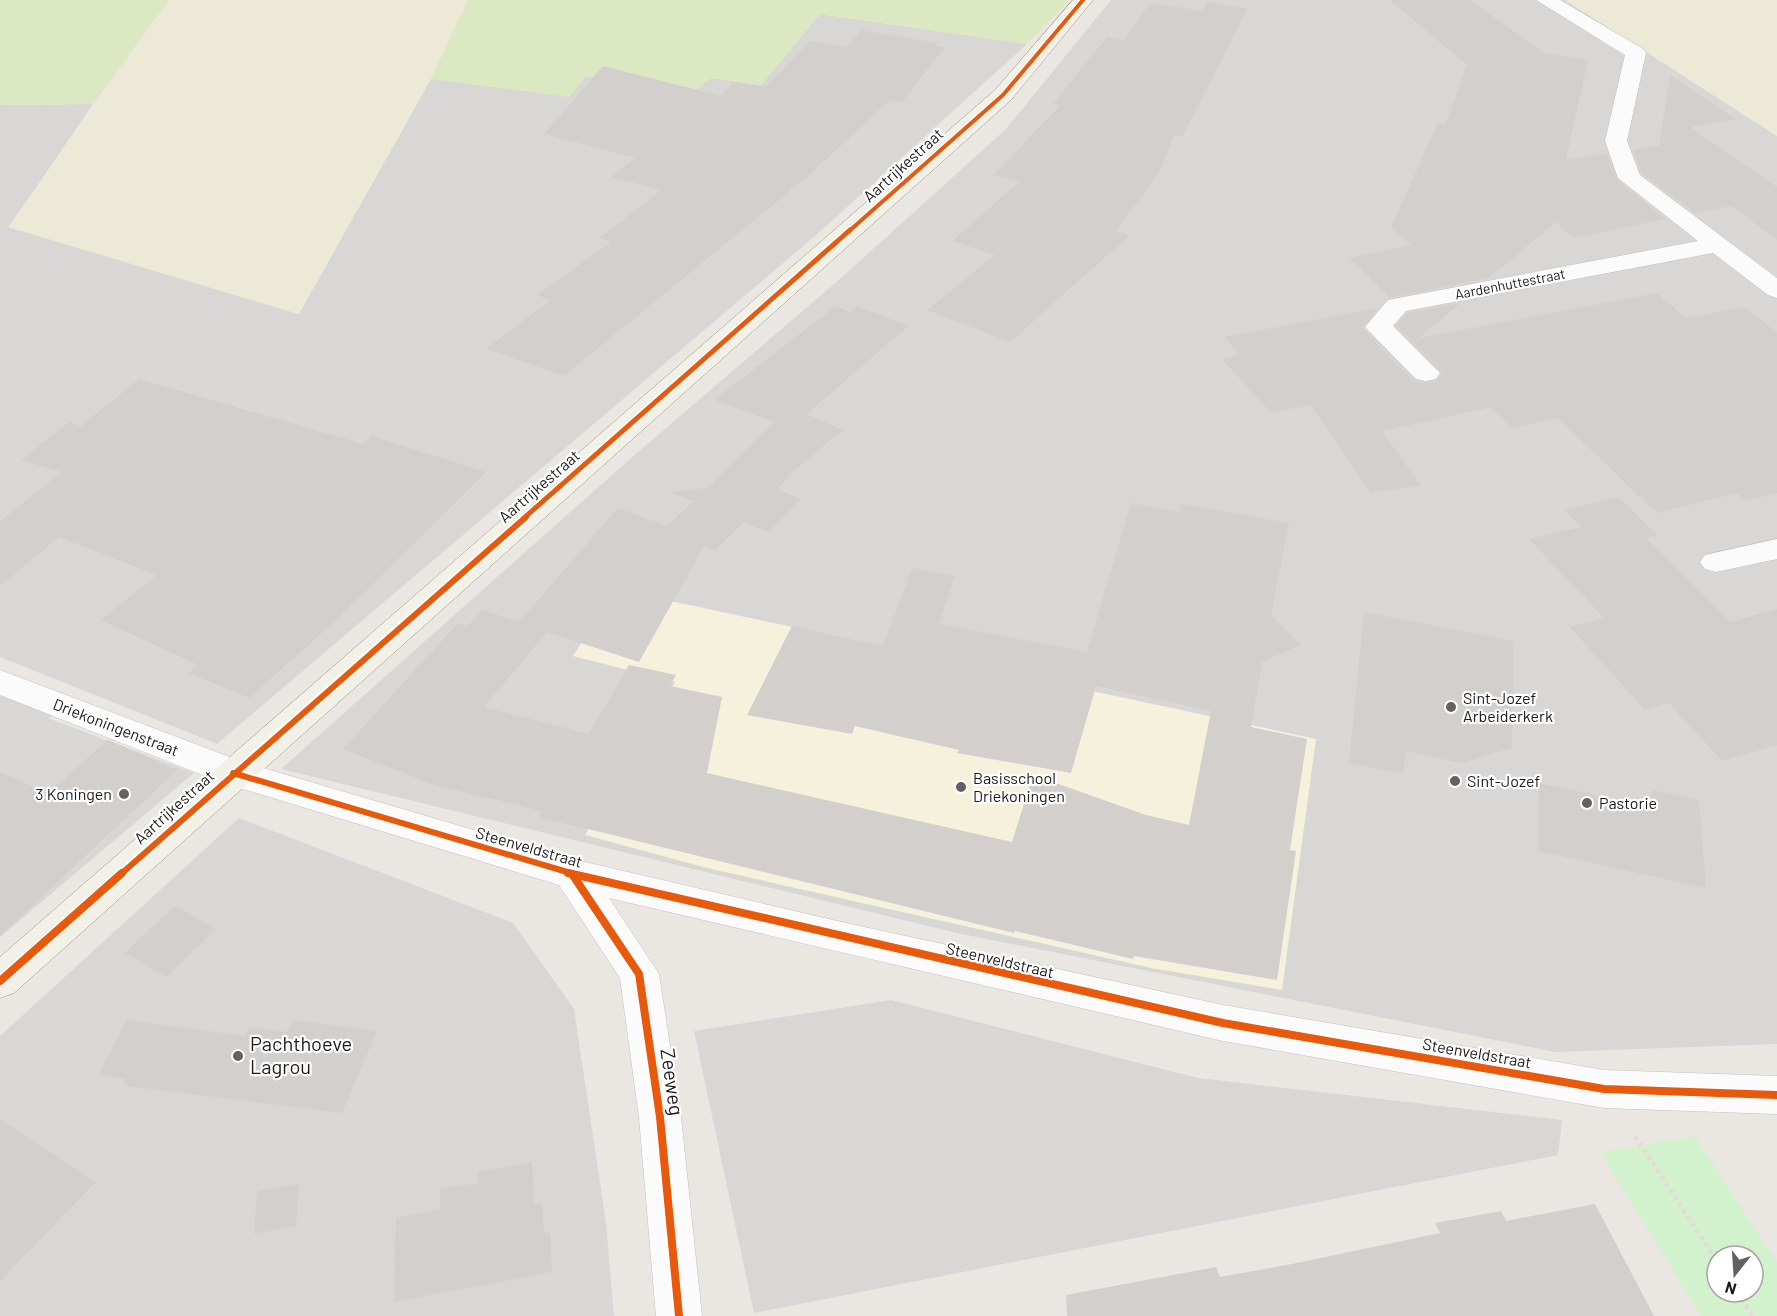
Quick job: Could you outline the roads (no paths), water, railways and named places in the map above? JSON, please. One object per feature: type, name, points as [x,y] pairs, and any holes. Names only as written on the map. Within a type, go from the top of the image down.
[{"type":"street","name":"Aartrijkestraat","points":[[0,981],[1003,95],[1083,0]]},
{"type":"street","points":[[1546,0],[1636,53],[1616,141],[1630,178],[1777,290]]},
{"type":"street","name":"Aardenhuttestraat","points":[[1426,373],[1378,327],[1396,305],[1718,245]]},
{"type":"street","points":[[1716,562],[1777,549]]},
{"type":"street","name":"Driekoningenstraat","points":[[0,682],[233,773]]},
{"type":"street","name":"Steenveldstraat","points":[[233,773],[572,874],[1223,1023],[1604,1089],[1777,1095]]},
{"type":"street","name":"Zeeweg","points":[[572,874],[639,974],[660,1117],[679,1316]]},
{"type":"place","name":"Sint-Jozef Arbeiderkerk","points":[[1451,707]]},
{"type":"place","name":"Sint-Jozef","points":[[1455,781]]},
{"type":"place","name":"Basisschool Driekoningen","points":[[961,787]]},
{"type":"place","name":"3 Koningen","points":[[124,794]]},
{"type":"place","name":"Pastorie","points":[[1587,803]]},
{"type":"place","name":"Pachthoeve Lagrou","points":[[238,1056]]}]
